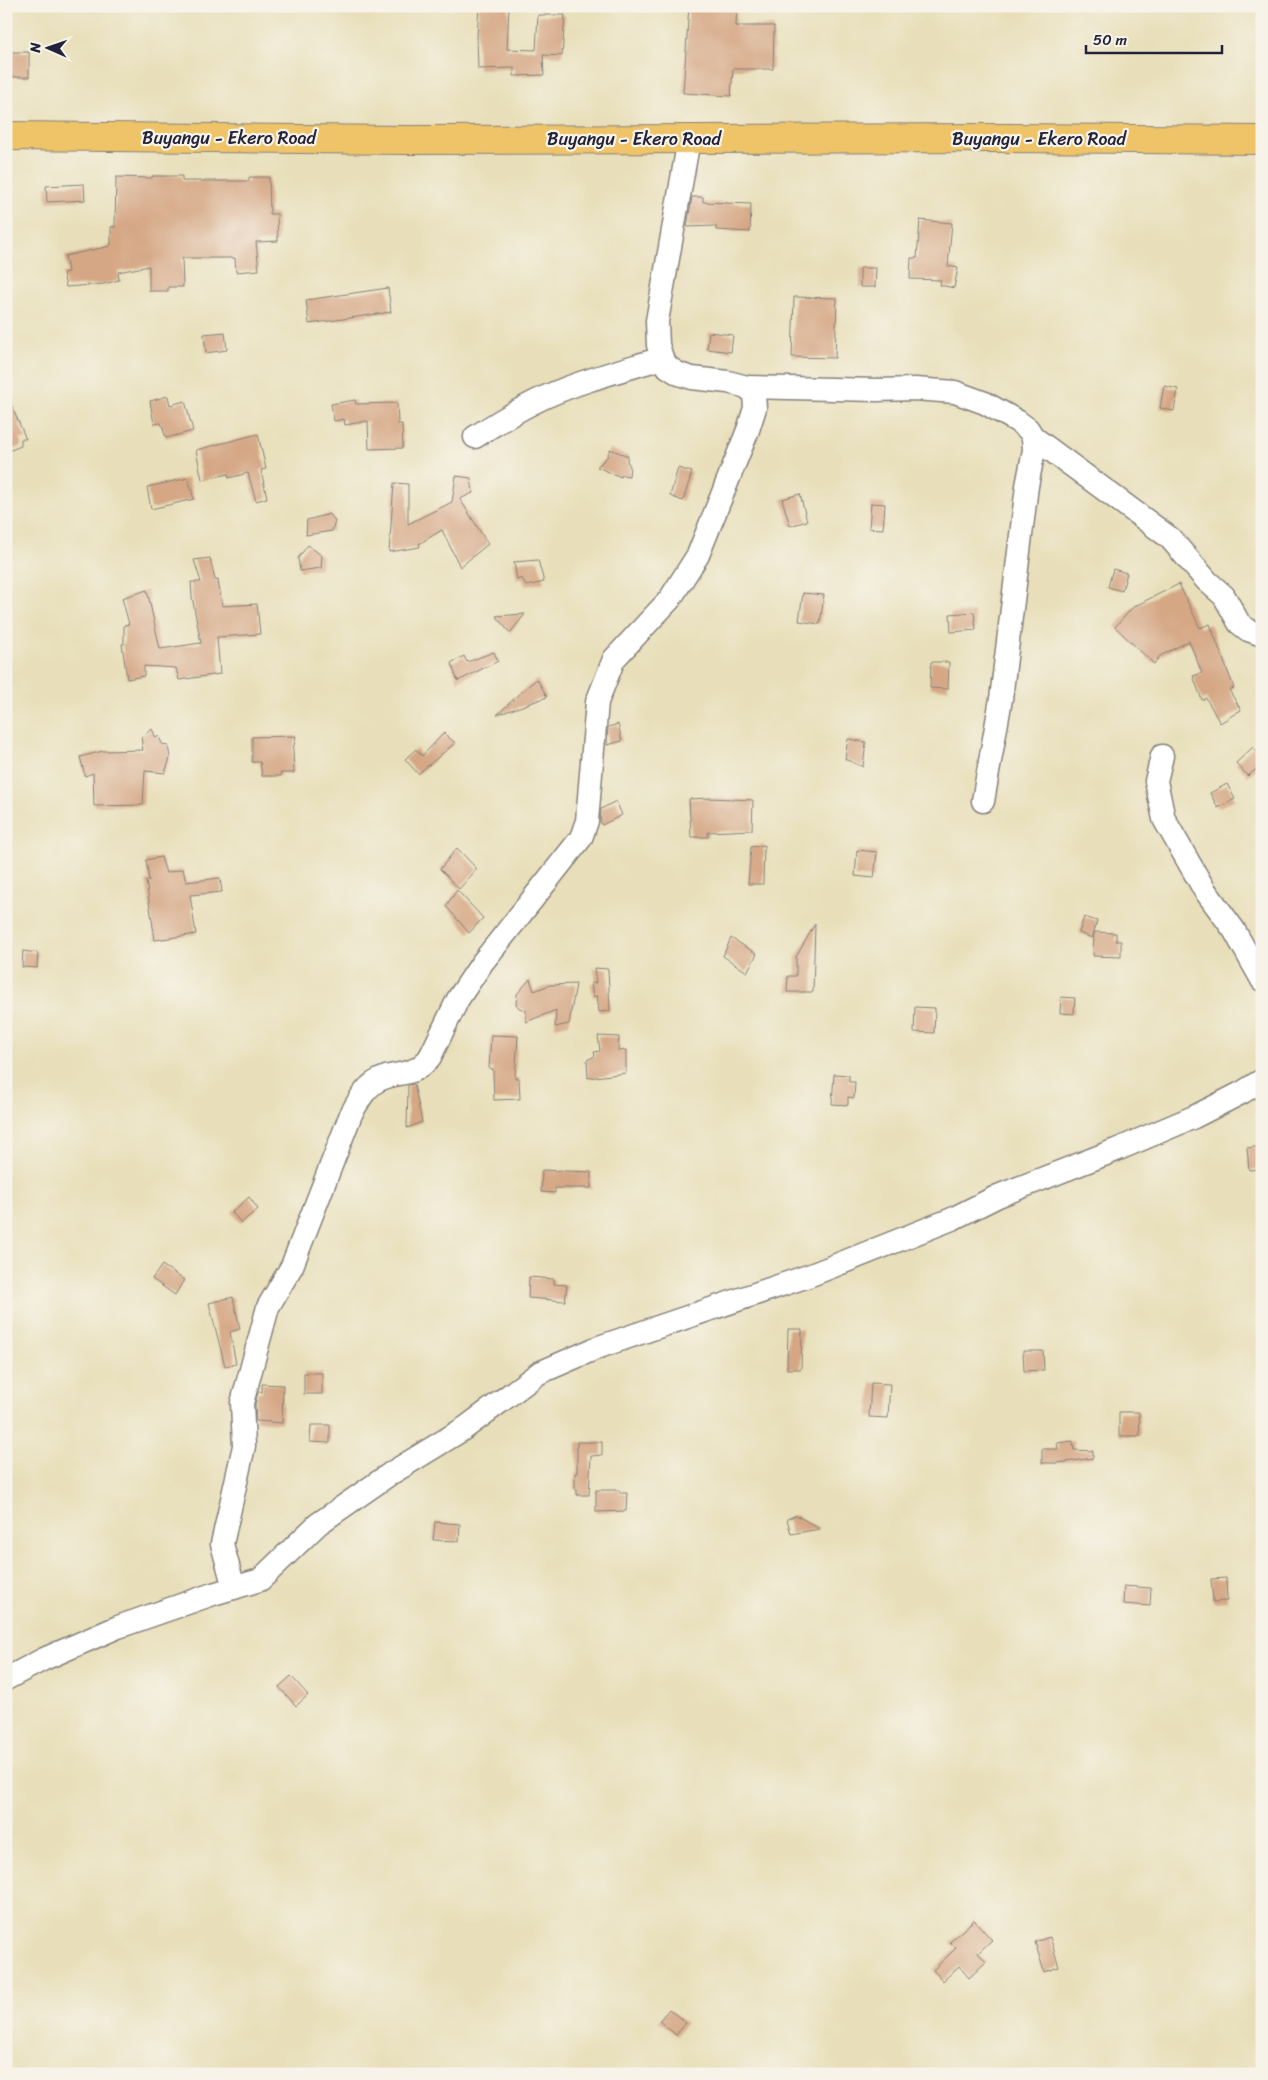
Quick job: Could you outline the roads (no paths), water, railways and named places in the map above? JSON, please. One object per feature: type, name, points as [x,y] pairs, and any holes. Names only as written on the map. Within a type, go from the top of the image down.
[{"type":"main road","name":"Buyangu - Ekero Road","points":[[6,136],[407,140],[1008,138],[1262,140]]},
{"type":"street","points":[[689,139],[657,321],[658,346],[662,358],[668,367],[685,376],[728,382],[747,387],[916,389],[955,392],[985,403],[1028,429],[1033,437],[1170,538],[1207,581],[1224,596],[1238,623],[1248,630],[1262,635]]},
{"type":"street","points":[[475,436],[514,412],[545,397],[662,358]]},
{"type":"street","points":[[234,1588],[222,1544],[244,1446],[242,1403],[268,1307],[292,1266],[351,1114],[363,1092],[375,1082],[406,1074],[424,1065],[430,1057],[458,999],[482,963],[581,838],[587,821],[597,702],[614,659],[670,598],[698,555],[755,408],[754,394],[747,387]]},
{"type":"street","points":[[983,801],[1001,699],[1027,486],[1034,450],[1033,437]]},
{"type":"street","points":[[1162,756],[1156,781],[1164,818],[1204,889],[1234,930],[1262,980]]},
{"type":"street","points":[[6,1679],[44,1659],[118,1627],[260,1580],[318,1524],[390,1474],[465,1428],[539,1373],[599,1347],[812,1275],[943,1222],[998,1196],[1194,1117],[1262,1080]]}]
